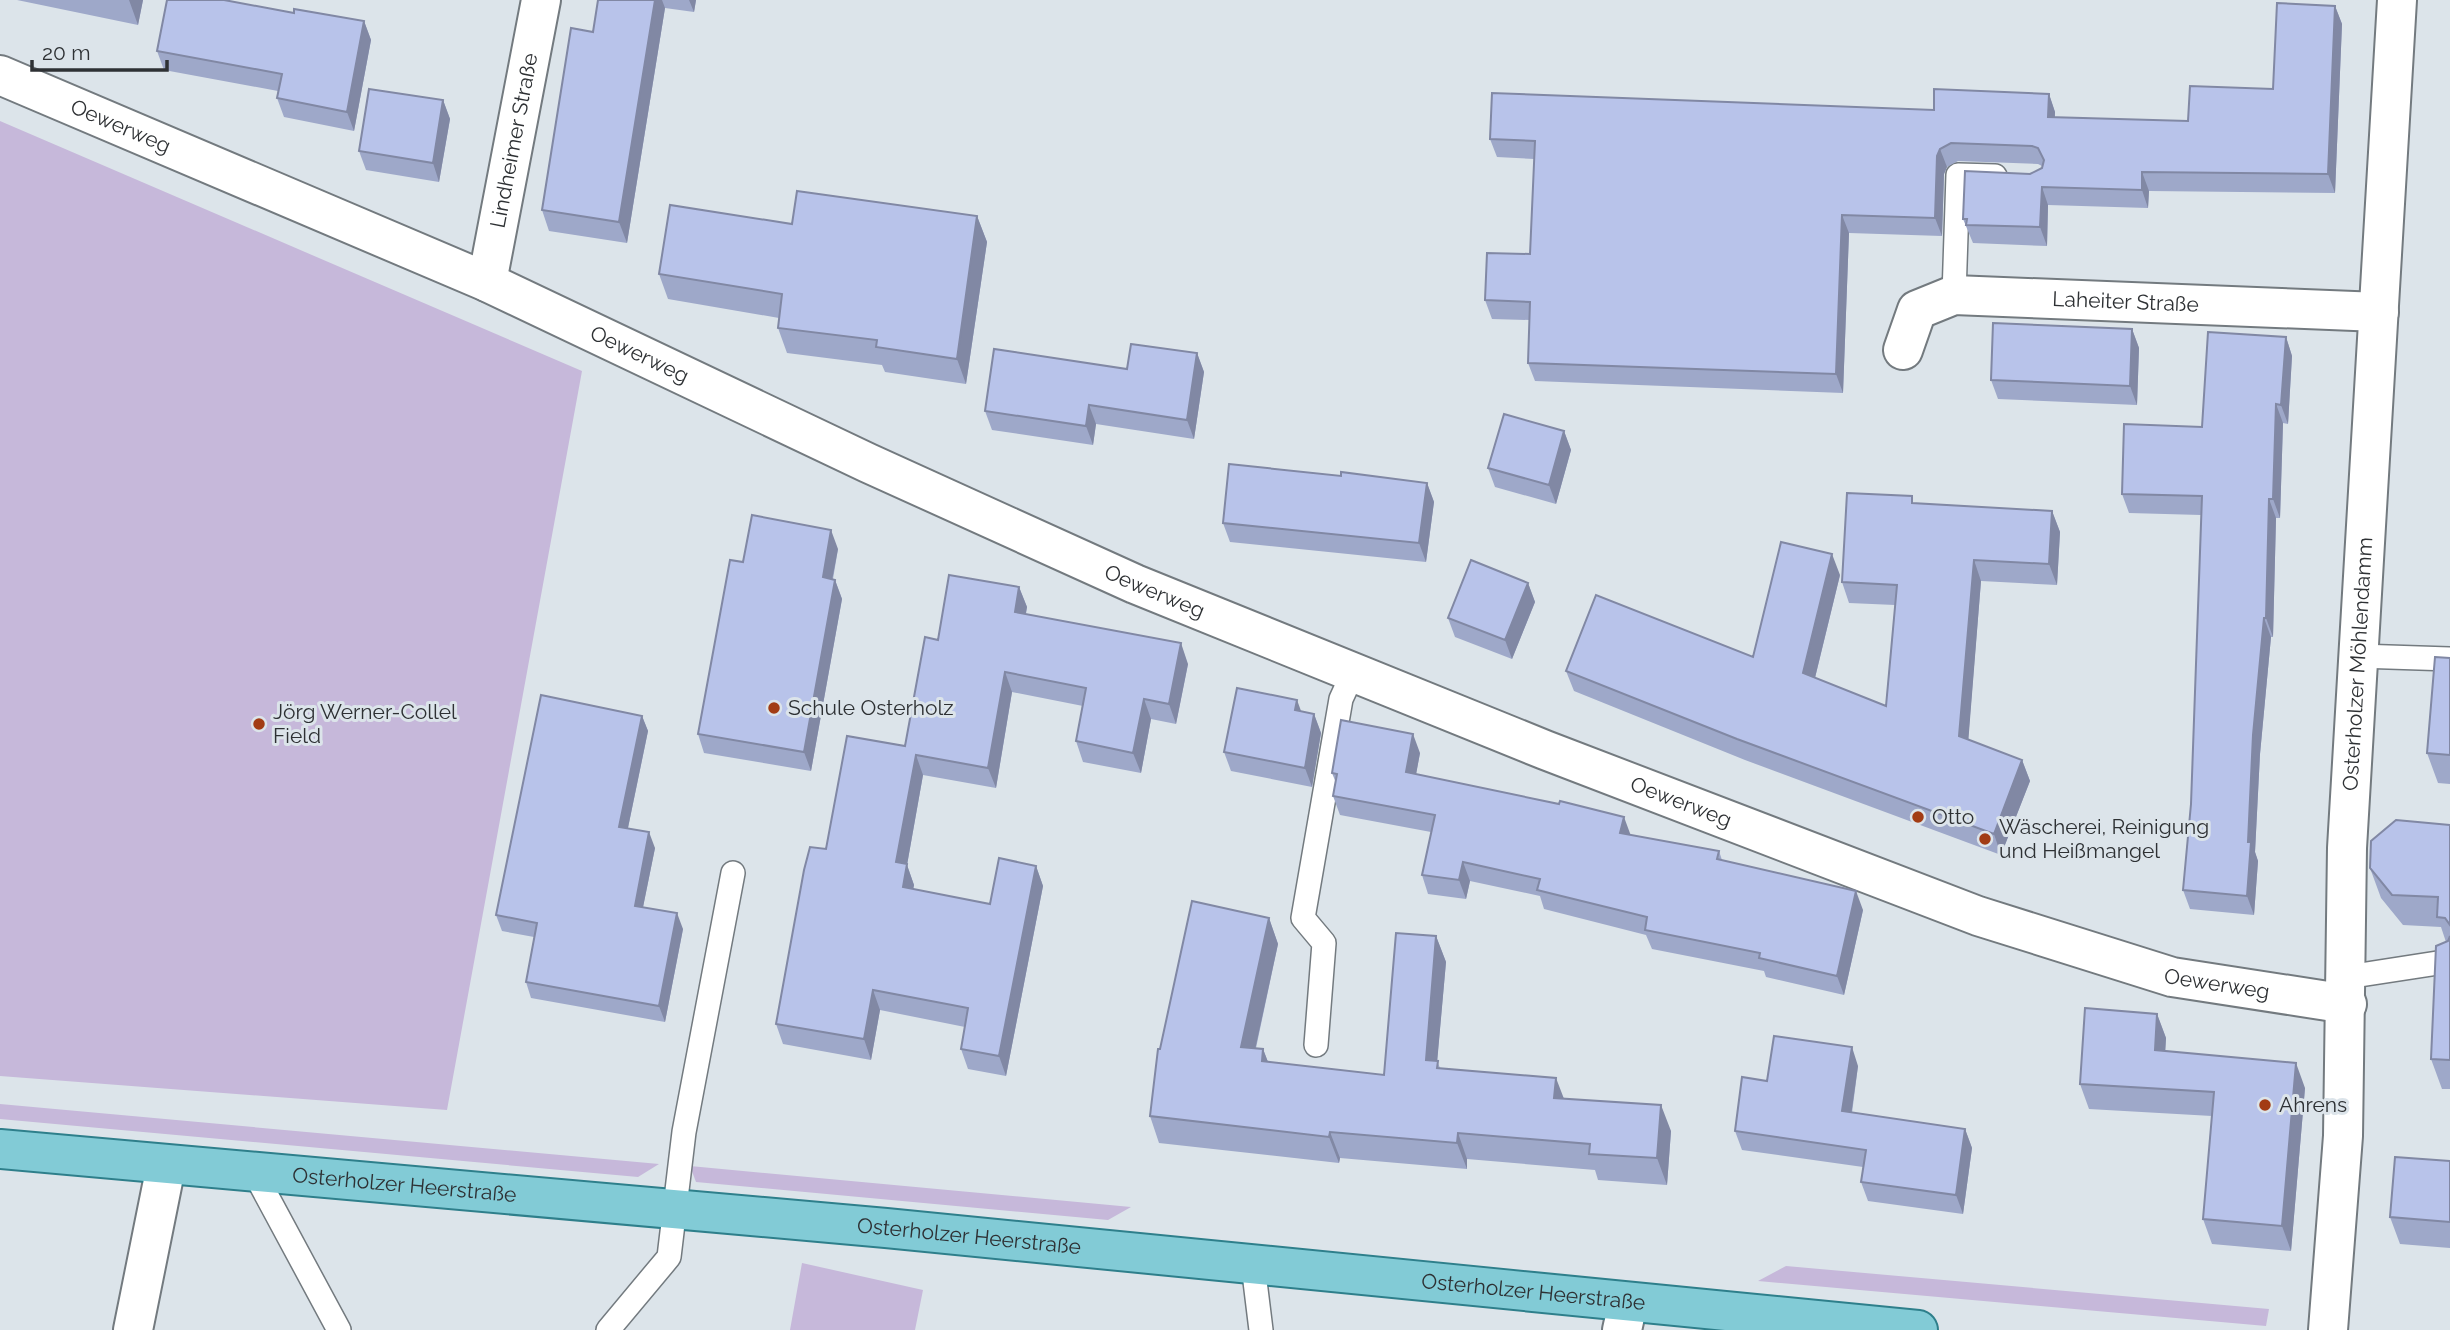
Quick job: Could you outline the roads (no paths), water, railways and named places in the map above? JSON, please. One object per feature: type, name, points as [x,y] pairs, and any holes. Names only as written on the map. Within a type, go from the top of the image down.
[{"type":"main road","name":"Osterholzer Heerstraße","points":[[6,1153],[675,1210],[1254,1265],[1625,1316],[1919,1330]]},
{"type":"street","name":"Lindheimer Straße","points":[[487,282],[541,0]]},
{"type":"street","name":"Osterholzer Möhlendamm","points":[[2328,1330],[2343,1136],[2347,848],[2397,0]]},
{"type":"street","name":"Oewerweg","points":[[0,75],[487,282],[856,457],[1135,584],[1545,750],[1978,916],[2172,977],[2347,990]]},
{"type":"street","name":"Laheiter Straße","points":[[1903,350],[1917,310],[1954,295],[2379,312]]},
{"type":"street","points":[[133,1330],[166,1166]]},
{"type":"lane","points":[[1954,295],[1958,175],[2024,177]]},
{"type":"lane","points":[[2358,656],[2450,659]]},
{"type":"lane","points":[[1316,1045],[1324,943],[1303,918],[1341,699],[1353,673]]},
{"type":"lane","points":[[608,1330],[668,1256],[684,1132],[733,873]]},
{"type":"lane","points":[[2347,990],[2450,961]]},
{"type":"lane","points":[[256,1174],[339,1330]]},
{"type":"lane","points":[[1254,1265],[1261,1330]]},
{"type":"place","name":"Schule Osterholz","points":[[774,708]]},
{"type":"place","name":"Jörg Werner-Collel Field","points":[[259,724]]},
{"type":"place","name":"Otto","points":[[1918,817]]},
{"type":"place","name":"Wäscherei, Reinigung und Heißmangel","points":[[1985,839]]},
{"type":"place","name":"Ahrens","points":[[2265,1105]]}]
